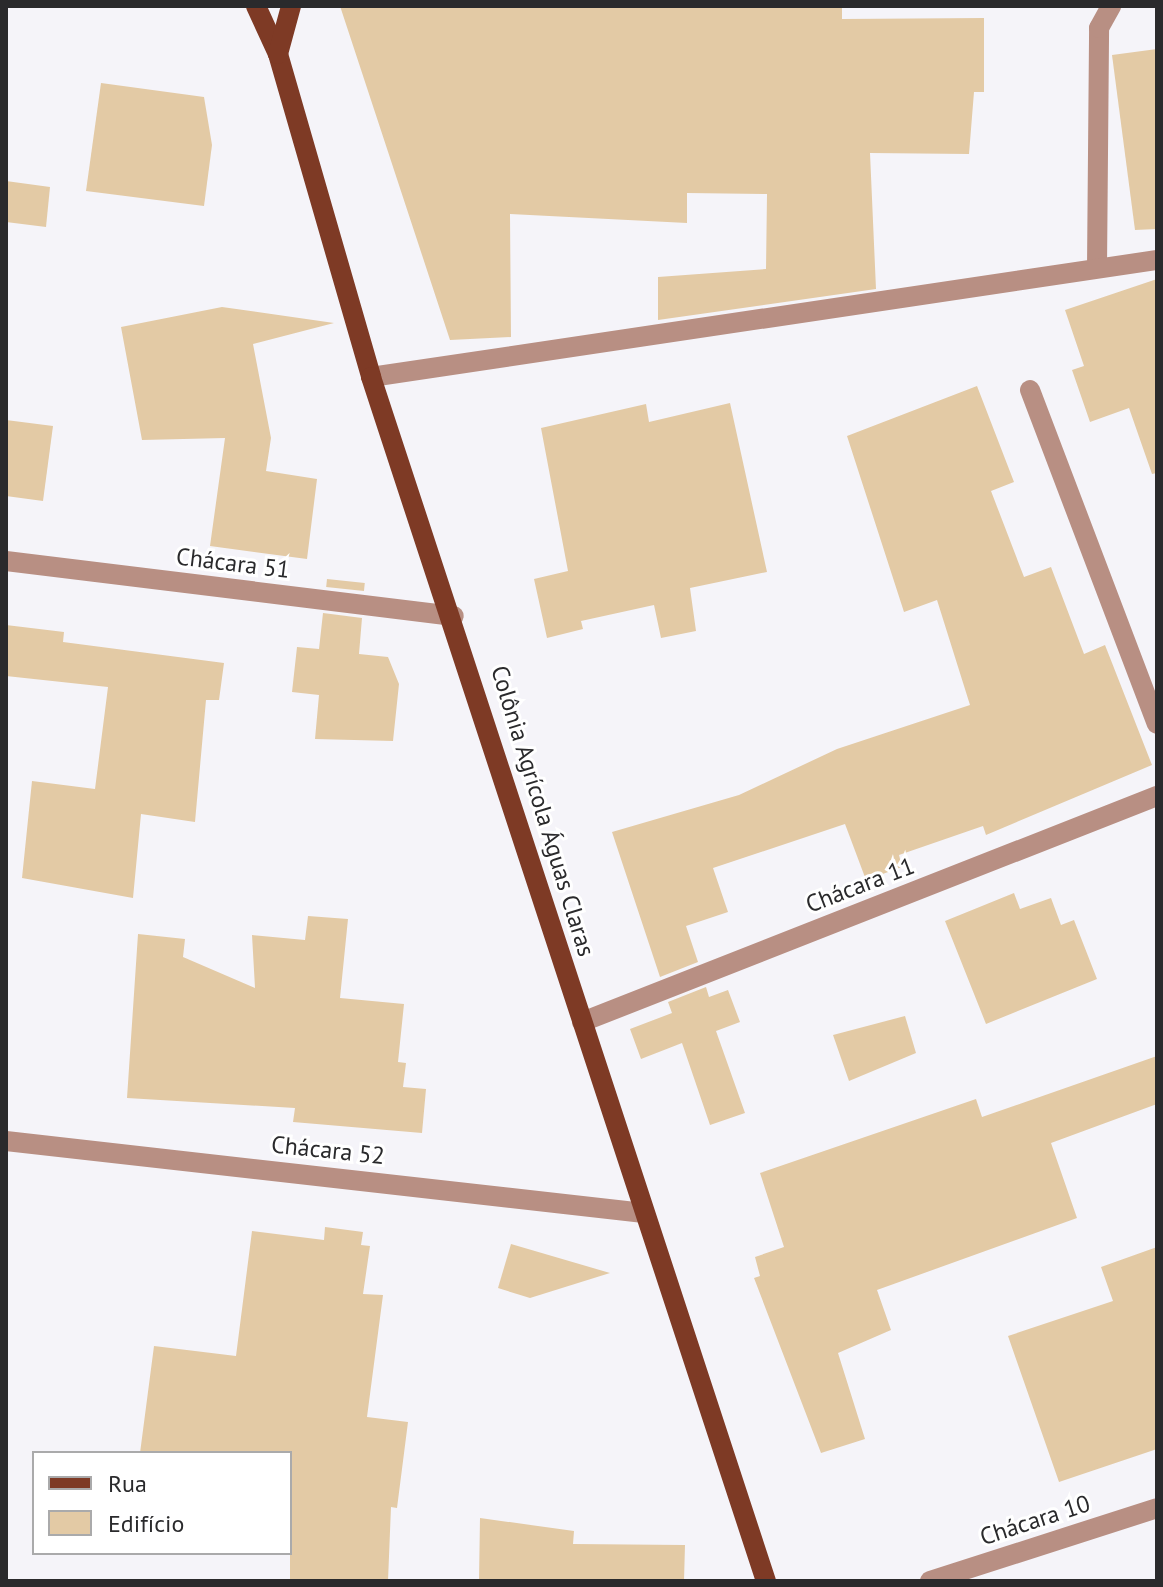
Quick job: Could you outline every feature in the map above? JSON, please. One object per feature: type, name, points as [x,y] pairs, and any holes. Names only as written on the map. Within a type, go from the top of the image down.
[{"type":"main road","name":"Colônia Agrícola Águas Claras","points":[[256,6],[278,54],[371,377],[454,616],[582,1022],[766,1581]]},
{"type":"main road","points":[[278,54],[291,6]]},
{"type":"street","points":[[1097,268],[1099,28],[1111,6]]},
{"type":"street","points":[[371,377],[1157,260]]},
{"type":"street","points":[[1030,390],[1157,724]]},
{"type":"street","name":"Chácara 51","points":[[6,561],[454,616]]},
{"type":"street","name":"Chácara 11","points":[[582,1022],[1157,796]]},
{"type":"street","name":"Chácara 52","points":[[6,1141],[644,1213]]},
{"type":"street","name":"Chácara 10","points":[[930,1581],[1157,1508]]},
{"type":"building","points":[[340,6],[842,6],[842,19],[984,18],[984,92],[974,92],[969,154],[870,153],[876,289],[658,320],[658,277],[766,269],[767,194],[687,193],[687,223],[510,214],[511,337],[450,340]]},
{"type":"building","points":[[1157,49],[1157,229],[1135,230],[1112,55]]},
{"type":"building","points":[[101,83],[204,97],[212,145],[204,206],[86,191]]},
{"type":"building","points":[[6,181],[50,187],[46,227],[6,222]]},
{"type":"building","points":[[1157,279],[1157,473],[1152,474],[1129,408],[1090,422],[1072,370],[1084,366],[1065,310]]},
{"type":"building","points":[[222,307],[334,323],[253,344],[271,438],[266,471],[317,479],[307,559],[210,546],[225,438],[142,440],[121,327]]},
{"type":"building","points":[[977,386],[1014,482],[991,491],[1024,577],[1051,567],[1084,654],[1105,645],[1152,765],[986,835],[983,826],[899,855],[902,867],[866,880],[845,824],[713,868],[728,912],[686,926],[698,962],[660,977],[612,832],[739,795],[837,749],[970,705],[937,600],[904,612],[847,436]]},
{"type":"building","points":[[730,403],[767,572],[690,588],[696,631],[661,638],[654,605],[581,621],[583,629],[547,638],[534,579],[568,571],[541,428],[646,404],[649,422]]},
{"type":"building","points":[[6,420],[53,426],[43,501],[6,496]]},
{"type":"building","points":[[327,579],[365,583],[364,591],[326,587]]},
{"type":"building","points":[[323,613],[362,618],[359,654],[388,657],[399,684],[393,741],[315,739],[319,695],[292,692],[297,647],[319,649]]},
{"type":"building","points":[[6,625],[64,632],[63,642],[224,663],[219,700],[206,700],[195,822],[141,814],[133,898],[22,878],[32,781],[95,789],[108,687],[6,676]]},
{"type":"building","points":[[1014,893],[1020,909],[1051,898],[1061,925],[1074,920],[1097,979],[986,1024],[945,921]]},
{"type":"building","points":[[308,916],[348,919],[340,998],[404,1004],[398,1062],[406,1063],[403,1087],[426,1089],[422,1133],[293,1122],[295,1108],[127,1098],[138,934],[185,939],[183,957],[255,988],[252,935],[305,940]]},
{"type":"building","points":[[706,987],[709,997],[728,990],[740,1022],[716,1031],[745,1113],[710,1125],[682,1043],[641,1059],[630,1029],[672,1013],[668,1002]]},
{"type":"building","points":[[905,1016],[916,1053],[849,1081],[833,1035]]},
{"type":"building","points":[[1157,1056],[1157,1104],[1051,1143],[1077,1218],[877,1290],[891,1330],[838,1353],[865,1439],[821,1453],[754,1278],[760,1276],[755,1257],[784,1247],[760,1173],[976,1099],[982,1117]]},
{"type":"building","points":[[325,1227],[363,1232],[361,1245],[370,1246],[363,1294],[383,1295],[367,1417],[408,1422],[397,1508],[391,1507],[388,1581],[290,1581],[292,1451],[140,1451],[154,1346],[236,1356],[252,1231],[324,1240]]},
{"type":"building","points":[[511,1244],[610,1273],[530,1298],[498,1288]]},
{"type":"building","points":[[1157,1247],[1157,1449],[1059,1482],[1008,1336],[1113,1301],[1101,1267]]},
{"type":"building","points":[[480,1518],[574,1531],[573,1544],[685,1545],[684,1581],[479,1581]]}]
